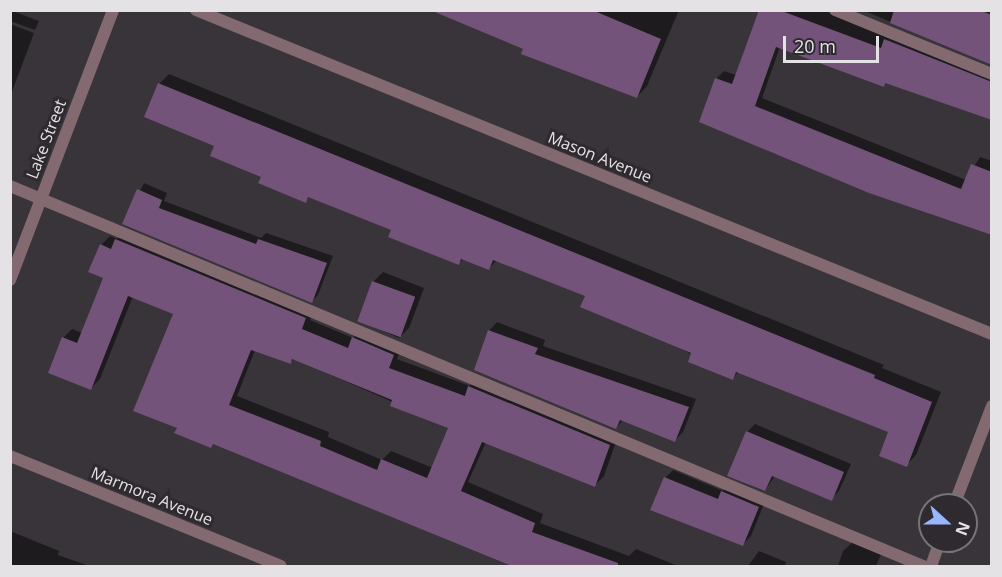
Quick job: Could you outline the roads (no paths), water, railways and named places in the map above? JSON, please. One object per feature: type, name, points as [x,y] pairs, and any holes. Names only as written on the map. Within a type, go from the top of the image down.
[{"type":"street","name":"Lake Street","points":[[10,280],[113,10]]},
{"type":"street","name":"Mason Avenue","points":[[196,10],[992,334]]},
{"type":"street","points":[[835,10],[992,74]]},
{"type":"street","points":[[10,186],[923,567]]},
{"type":"street","points":[[959,493],[992,406]]},
{"type":"street","name":"Marmora Avenue","points":[[10,456],[281,567]]}]
